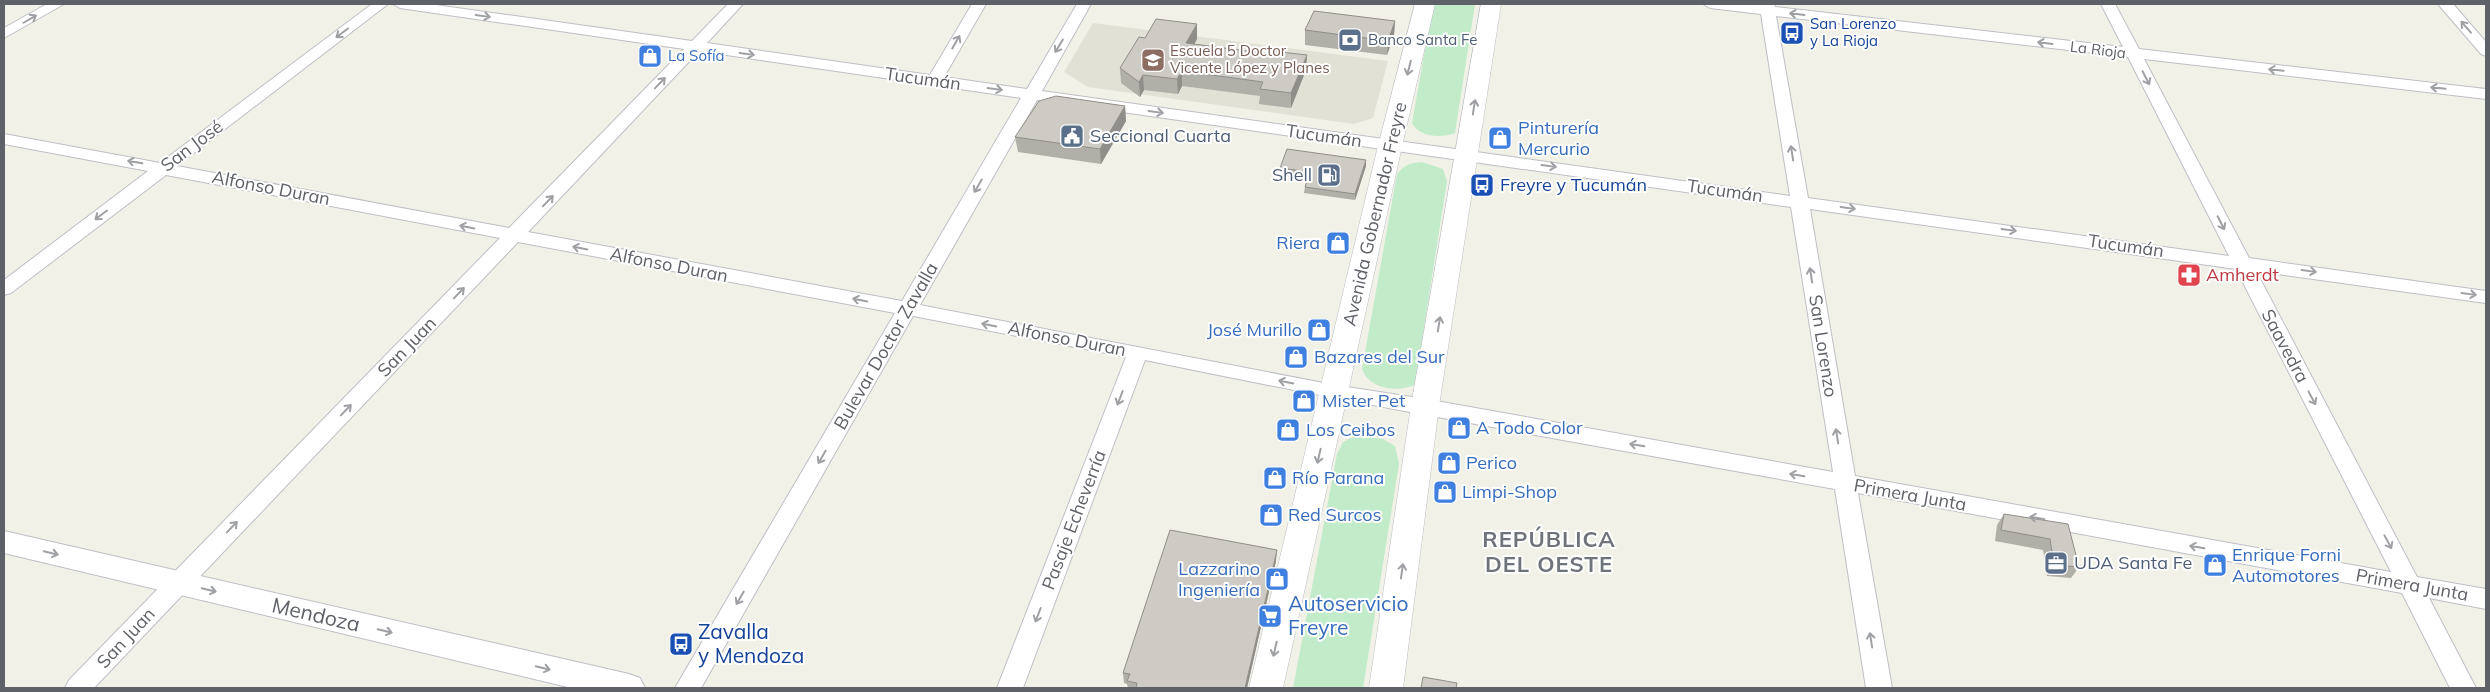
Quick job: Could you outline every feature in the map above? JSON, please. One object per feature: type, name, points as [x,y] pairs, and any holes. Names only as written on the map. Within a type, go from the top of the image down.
[{"type":"main road","name":"Avenida Gobernador Freyre","points":[[1266,688],[1390,146],[1425,4]]},
{"type":"main road","points":[[1386,688],[1425,406],[1491,4]]},
{"type":"street","points":[[4,34],[57,4]]},
{"type":"street","name":"San José","points":[[4,289],[381,4]]},
{"type":"street","name":"Tucumán","points":[[400,4],[1390,146],[2486,296]]},
{"type":"street","name":"San Juan","points":[[78,688],[515,236],[736,4]]},
{"type":"street","points":[[934,81],[979,4]]},
{"type":"street","name":"Bulevar Doctor Zavalla","points":[[688,688],[1084,4]]},
{"type":"street","name":"La Rioja","points":[[1710,4],[1767,7],[2134,54],[2486,94]]},
{"type":"street","name":"Saavedra","points":[[2108,4],[2463,688]]},
{"type":"street","points":[[2445,4],[2486,51]]},
{"type":"street","name":"San Lorenzo","points":[[1767,7],[1879,688]]},
{"type":"street","name":"Alfonso Duran","points":[[4,139],[163,167],[515,236],[1138,352],[1334,392]]},
{"type":"street","name":"Pasaje Echeverría","points":[[1010,688],[1138,352]]},
{"type":"street","name":"Primera Junta","points":[[1334,392],[1425,406],[1845,484],[2486,599]]},
{"type":"street","name":"Mendoza","points":[[4,542],[629,688]]},
{"type":"shaded area","points":[[1093,23],[1388,61],[1373,118],[1354,124],[1088,87],[1064,72]]},
{"type":"green space","points":[[1433,4],[1475,4],[1455,133],[1444,136],[1432,136],[1420,132],[1412,123]]},
{"type":"green space","points":[[1422,162],[1443,169],[1447,181],[1415,385],[1392,389],[1385,388],[1371,381],[1362,369],[1397,174],[1408,165]]},
{"type":"green space","points":[[1357,435],[1383,439],[1395,446],[1399,464],[1363,688],[1293,688],[1337,454],[1343,442]]},
{"type":"building","points":[[1314,11],[1395,21],[1388,41],[1305,30]]},
{"type":"building","points":[[1156,19],[1197,24],[1186,43],[1270,54],[1271,51],[1307,55],[1291,93],[1260,89],[1263,82],[1182,71],[1177,79],[1143,75],[1139,82],[1120,68],[1139,37],[1145,38]]},
{"type":"building","points":[[1056,96],[1125,106],[1100,149],[1015,137],[1039,101]]},
{"type":"building","name":"Shell","points":[[1287,149],[1366,160],[1355,194],[1305,187],[1310,172],[1280,168]]},
{"type":"building","points":[[2004,514],[2068,524],[2079,567],[2054,565],[2050,539],[2001,530]]},
{"type":"building","points":[[1170,530],[1277,550],[1245,688],[1136,688],[1137,683],[1127,681],[1130,674],[1123,673]]},
{"type":"building","points":[[1423,677],[1457,683],[1456,688],[1421,688]]},
{"type":"place","name":"San Lorenzo y La Rioja","points":[[1792,33]]},
{"type":"place","name":"Banco Santa Fe","points":[[1350,40]]},
{"type":"place","name":"La Sofía","points":[[650,56]]},
{"type":"place","name":"Escuela 5 Doctor Vicente López y Planes","points":[[1153,60]]},
{"type":"place","name":"Seccional Cuarta","points":[[1072,136]]},
{"type":"place","name":"Pinturería Mercurio","points":[[1500,138]]},
{"type":"place","name":"Shell","points":[[1329,175]]},
{"type":"place","name":"Freyre y Tucumán","points":[[1482,185]]},
{"type":"place","name":"Riera","points":[[1338,243]]},
{"type":"place","name":"Amherdt","points":[[2189,275]]},
{"type":"place","name":"José Murillo","points":[[1319,330]]},
{"type":"place","name":"Bazares del Sur","points":[[1296,357]]},
{"type":"place","name":"Mister Pet","points":[[1304,401]]},
{"type":"place","name":"A Todo Color","points":[[1459,428]]},
{"type":"place","name":"Los Ceibos","points":[[1288,430]]},
{"type":"place","name":"Perico","points":[[1449,463]]},
{"type":"place","name":"Río Parana","points":[[1275,478]]},
{"type":"place","name":"Limpi-Shop","points":[[1445,492]]},
{"type":"place","name":"Red Surcos","points":[[1271,515]]},
{"type":"place","name":"UDA Santa Fe","points":[[2056,563]]},
{"type":"place","name":"Enrique Forni Automotores","points":[[2215,565]]},
{"type":"place","name":"Lazzarino Ingeniería","points":[[1277,579]]},
{"type":"place","name":"Autoservicio Freyre","points":[[1270,616]]},
{"type":"place","name":"Zavalla y Mendoza","points":[[681,644]]},
{"type":"district","name":"REPÚBLICA DEL OESTE","points":[[1549,552]]}]
